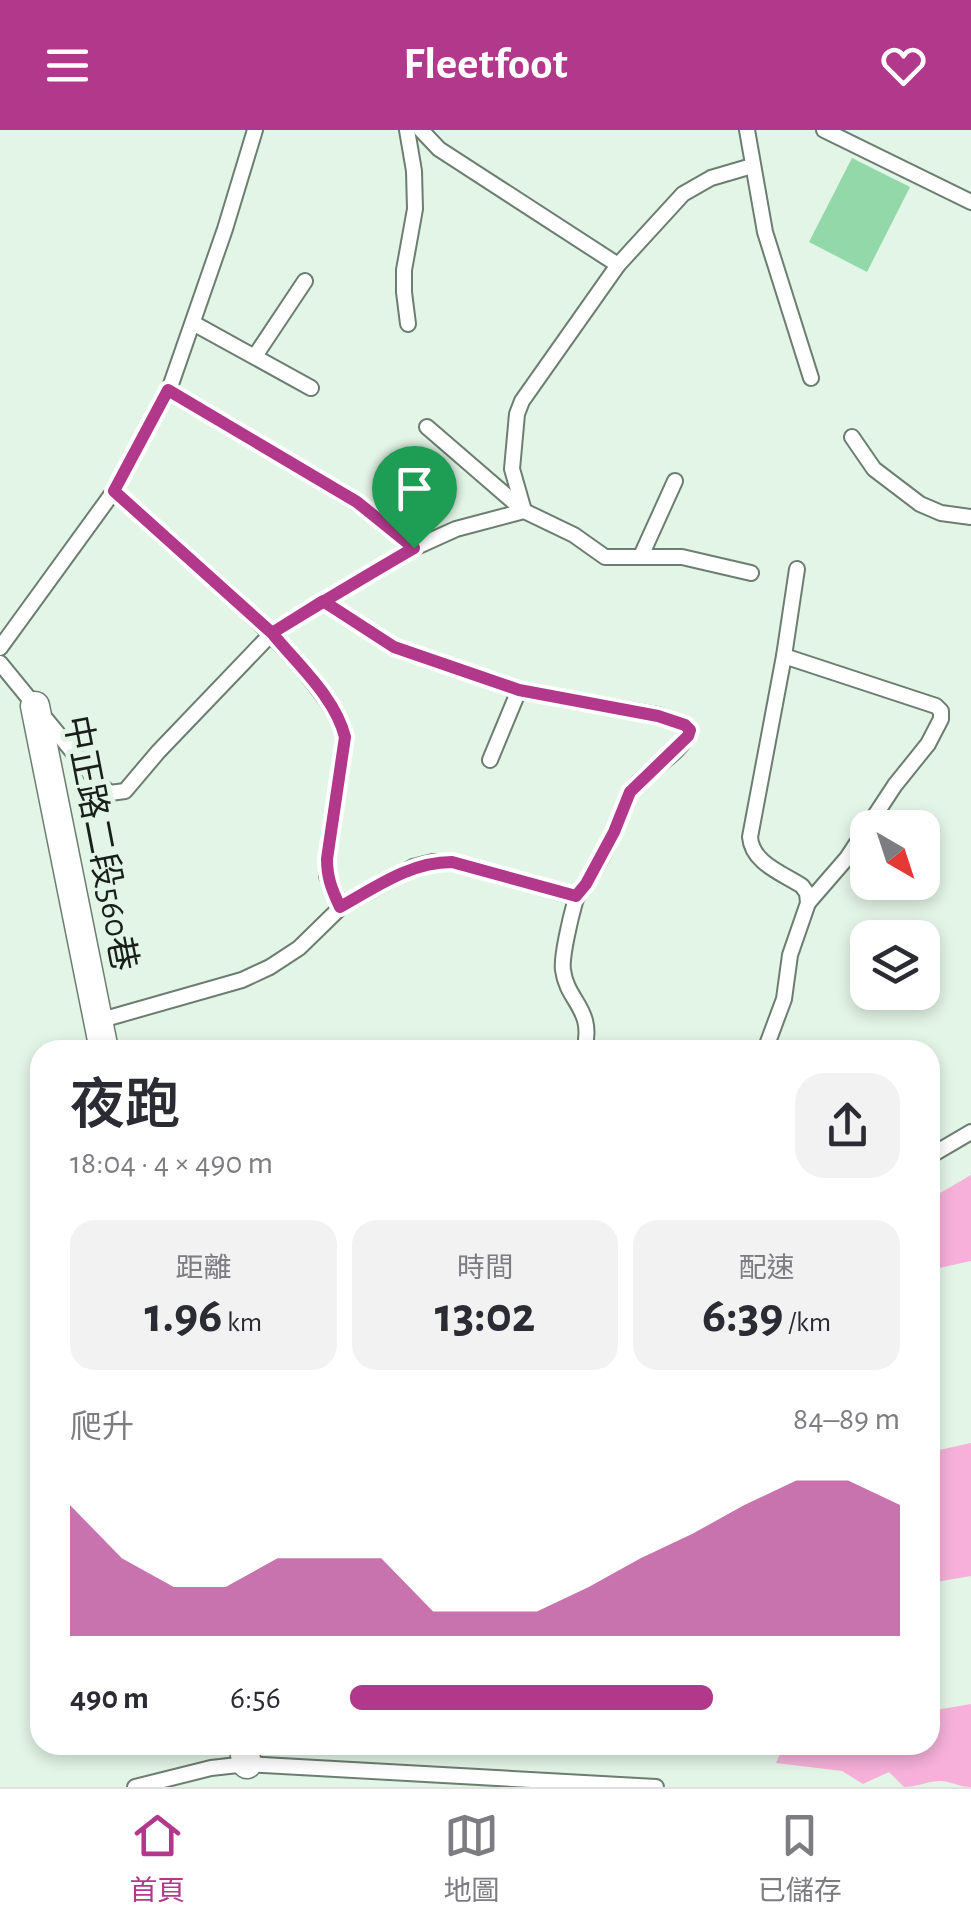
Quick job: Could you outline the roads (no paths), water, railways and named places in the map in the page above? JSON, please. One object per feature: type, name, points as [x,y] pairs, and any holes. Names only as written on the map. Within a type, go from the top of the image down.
[{"type":"street","name":"中正路二段560巷","points":[[35,706],[102,1040]]},
{"type":"lane","points":[[0,648],[114,491],[168,390],[194,323],[254,130]]},
{"type":"lane","points":[[407,130],[415,209],[404,270],[408,324]]},
{"type":"lane","points":[[422,130],[440,149],[618,266]]},
{"type":"lane","points":[[747,130],[765,232],[810,378]]},
{"type":"lane","points":[[824,130],[844,133],[971,202]]},
{"type":"lane","points":[[524,511],[512,469],[517,414],[522,401],[618,266],[682,194],[711,178],[752,166]]},
{"type":"lane","points":[[255,356],[305,281]]},
{"type":"lane","points":[[194,323],[311,388]]},
{"type":"lane","points":[[168,390],[357,502],[414,548]]},
{"type":"lane","points":[[427,427],[524,511],[574,535],[599,555],[682,556],[751,573]]},
{"type":"lane","points":[[852,438],[874,469],[920,504],[941,513],[971,517]]},
{"type":"lane","points":[[640,556],[675,481]]},
{"type":"lane","points":[[114,491],[272,633],[341,721],[345,737],[327,859],[327,876],[340,907]]},
{"type":"lane","points":[[35,706],[99,784],[110,793],[125,791],[272,633],[414,548],[456,529],[524,511]]},
{"type":"lane","points":[[769,1040],[784,999],[790,955],[808,904],[808,892],[802,886],[756,858],[750,848],[796,569]]},
{"type":"lane","points":[[323,601],[394,647],[519,690],[658,716],[690,730],[630,792],[614,832],[576,896],[562,967],[566,984],[582,1008],[587,1040]]},
{"type":"lane","points":[[784,656],[936,706],[941,712],[928,744],[895,785],[847,858],[808,904]]},
{"type":"lane","name":"中正路二段560巷","points":[[0,663],[35,706]]},
{"type":"lane","points":[[490,760],[519,690]]},
{"type":"lane","points":[[98,1021],[242,980],[299,948],[340,907],[413,866],[452,862],[576,896]]},
{"type":"lane","points":[[940,1150],[971,1132]]},
{"type":"lane","points":[[135,1787],[211,1768],[243,1755]]},
{"type":"lane","points":[[257,1755],[656,1787]]}]
